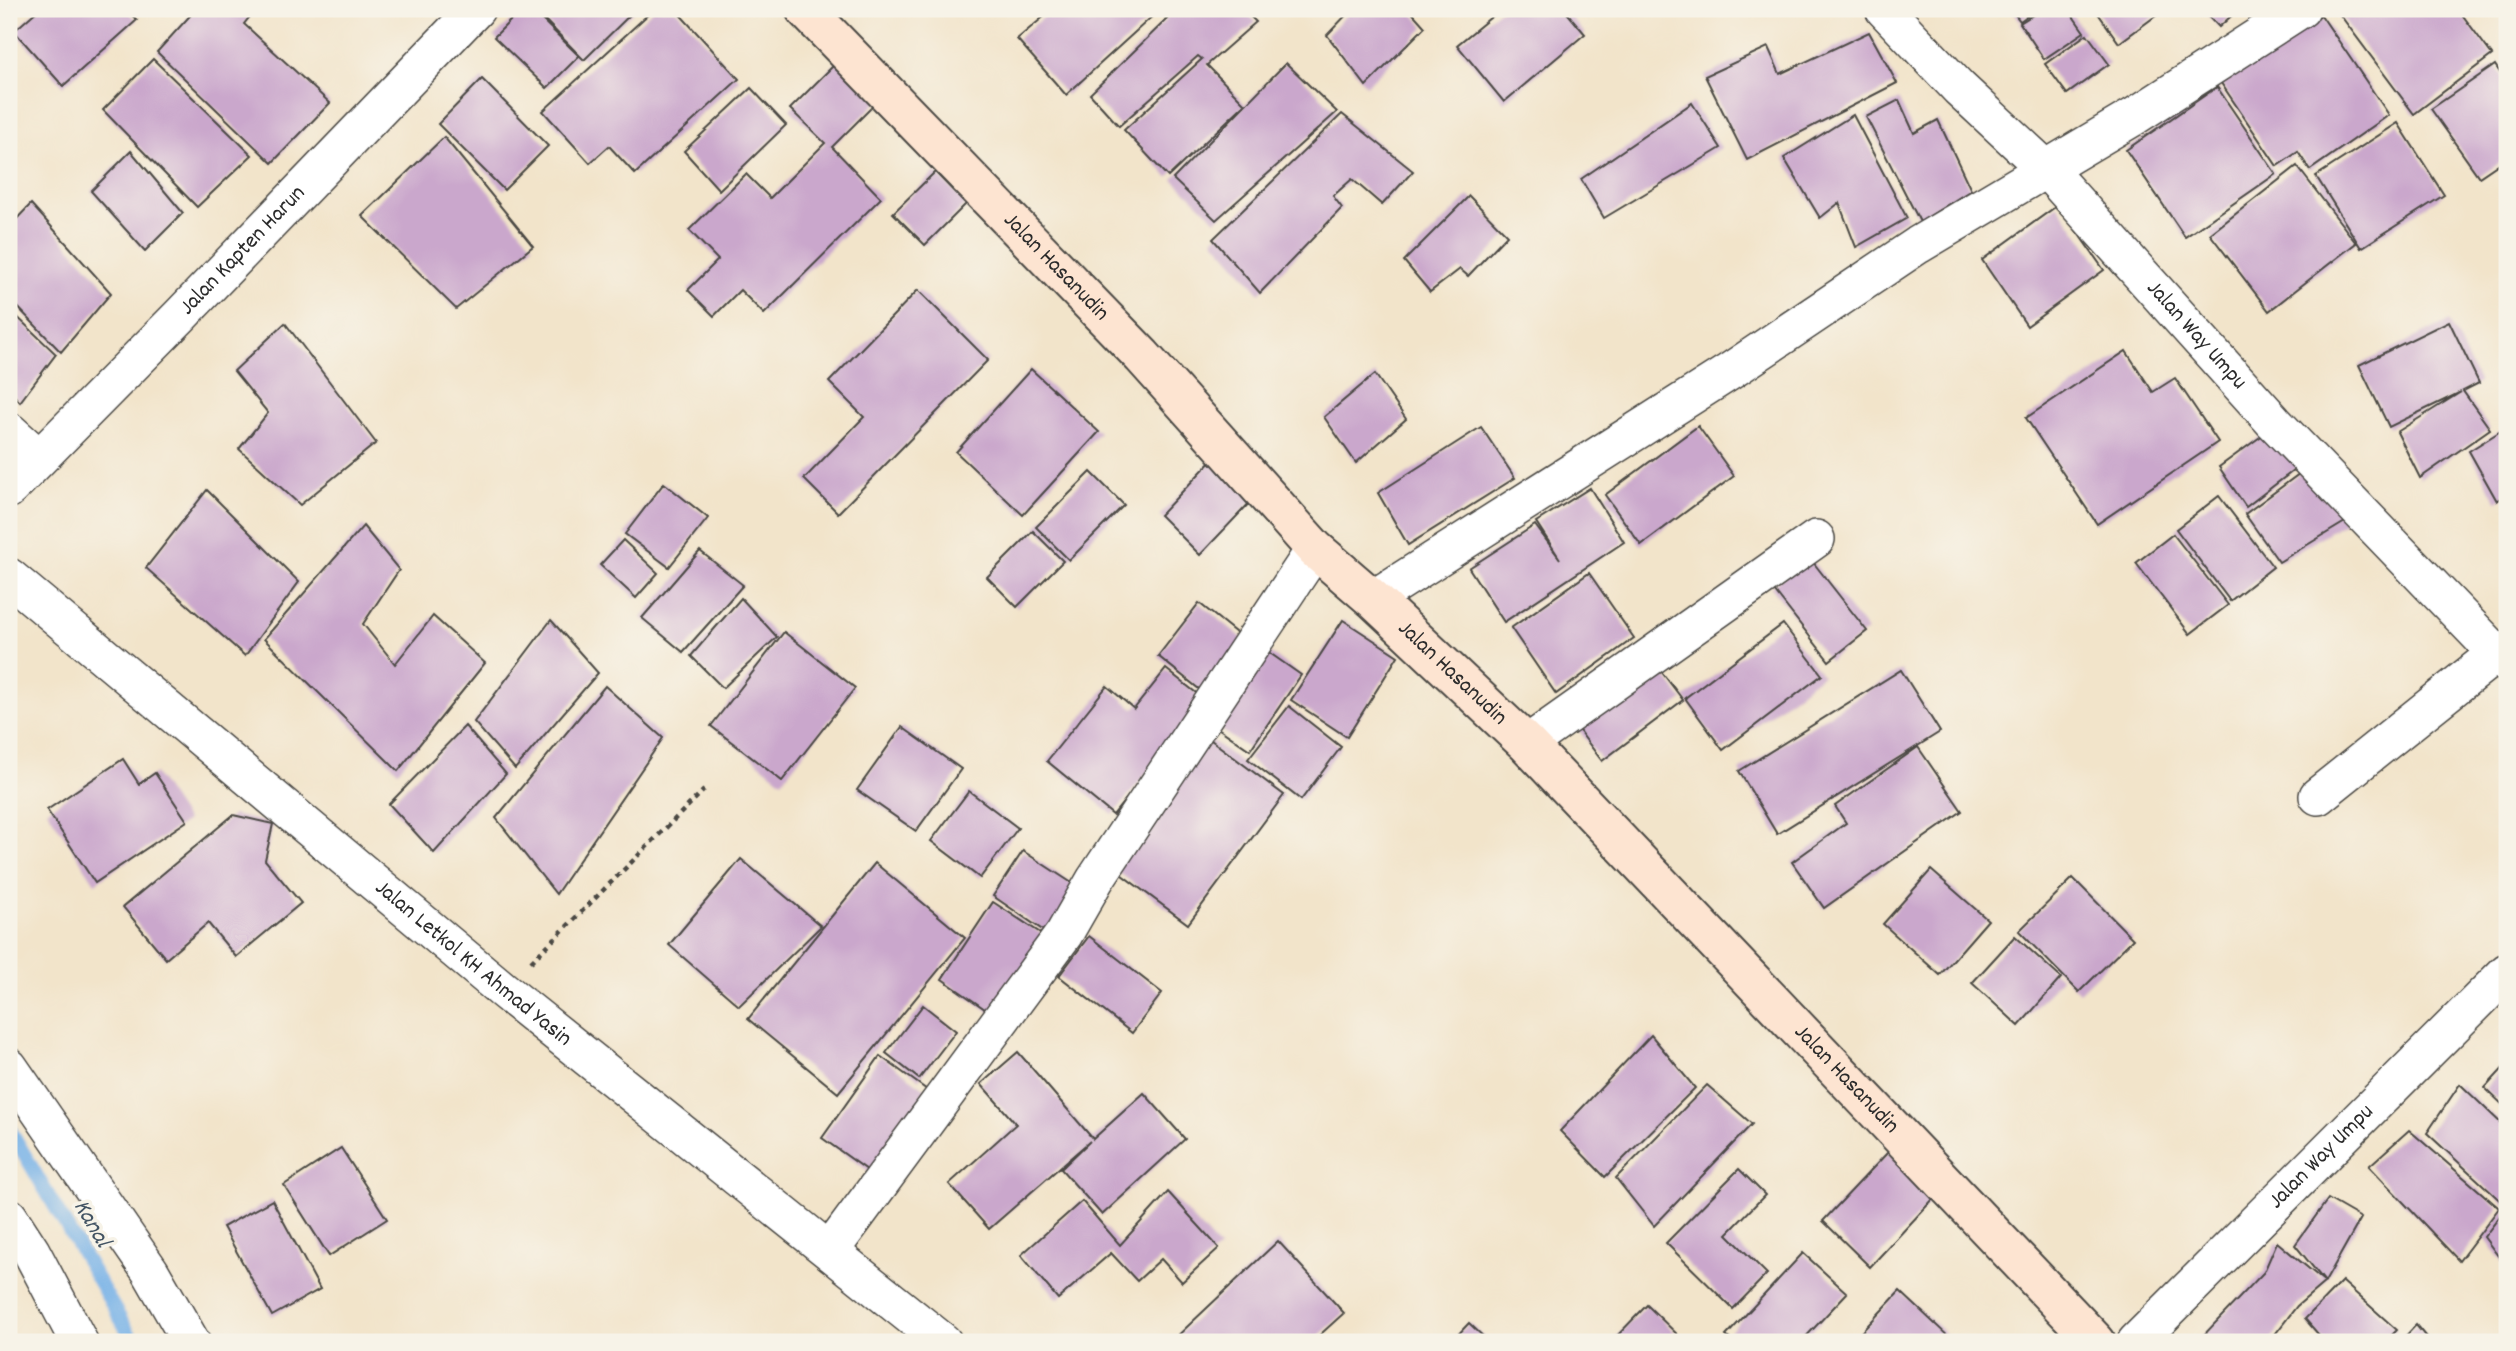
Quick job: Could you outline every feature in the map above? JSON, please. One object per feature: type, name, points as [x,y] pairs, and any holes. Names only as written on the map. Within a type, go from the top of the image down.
[{"type":"main road","name":"Jalan Hasanudin","points":[[804,9],[1142,356],[1315,549],[1374,599],[1527,744],[2096,1342]]},
{"type":"street","name":"Jalan Kapten Harun","points":[[9,489],[476,9]]},
{"type":"street","name":"Jalan Way Umpu","points":[[1884,9],[1959,88],[2047,170],[2274,422],[2502,659]]},
{"type":"street","points":[[1374,599],[1729,372],[1918,245],[2135,116],[2301,9]]},
{"type":"street","points":[[9,431],[39,458]]},
{"type":"street","points":[[1527,744],[1816,539]]},
{"type":"street","points":[[830,1251],[1063,934],[1095,880],[1315,549]]},
{"type":"street","name":"Jalan Letkol KH Ahmad Yasin","points":[[9,577],[503,990],[943,1342]]},
{"type":"street","points":[[2318,796],[2502,659]]},
{"type":"street","name":"Jalan Way Umpu","points":[[2136,1342],[2507,972]]},
{"type":"street","points":[[9,1067],[149,1272],[191,1342]]},
{"type":"street","points":[[9,1217],[31,1251],[79,1342]]},
{"type":"path","points":[[503,990],[704,790]]},
{"type":"building","points":[[39,9],[125,9],[137,20],[63,86],[14,31]]},
{"type":"building","points":[[196,9],[256,9],[244,24],[330,103],[272,163],[157,52]]},
{"type":"building","points":[[522,9],[531,9],[579,56],[547,88],[494,37]]},
{"type":"building","points":[[534,9],[636,9],[584,60]]},
{"type":"building","points":[[654,9],[675,9],[739,79],[635,174],[609,146],[590,163],[543,111]]},
{"type":"building","points":[[1053,9],[1243,9],[1256,22],[1207,65],[1245,104],[1168,177],[1124,130],[1202,59],[1198,56],[1119,126],[1090,94],[1167,19],[1158,11],[1066,95],[1017,39]]},
{"type":"building","points":[[1352,9],[1409,9],[1425,27],[1366,86],[1327,35]]},
{"type":"building","points":[[1501,9],[1564,9],[1585,34],[1504,102],[1457,45]]},
{"type":"building","points":[[2011,9],[2037,9],[2020,21]]},
{"type":"building","points":[[2042,9],[2068,9],[2084,32],[2044,59],[2020,23]]},
{"type":"building","points":[[2095,9],[2165,9],[2119,43]]},
{"type":"building","points":[[2202,9],[2239,9],[2219,27]]},
{"type":"building","points":[[2342,9],[2458,9],[2492,55],[2414,114],[2338,12]]},
{"type":"building","points":[[2321,15],[2389,115],[2310,170],[2298,152],[2277,166],[2221,83]]},
{"type":"building","points":[[1869,32],[1897,83],[1747,160],[1705,76],[1768,47],[1780,74]]},
{"type":"building","points":[[2087,34],[2109,64],[2067,94],[2045,64]]},
{"type":"building","points":[[842,57],[882,97],[832,147],[881,198],[764,314],[740,290],[714,316],[688,290],[718,260],[689,230],[746,174],[770,198],[825,143],[790,109]]},
{"type":"building","points":[[153,59],[252,155],[197,207],[103,110]]},
{"type":"building","points":[[1286,63],[1337,112],[1216,220],[1173,179]]},
{"type":"building","points":[[2495,65],[2507,83],[2507,158],[2479,177],[2431,109]]},
{"type":"building","points":[[482,79],[548,146],[504,190],[438,124]]},
{"type":"building","points":[[2217,87],[2276,174],[2185,237],[2126,150]]},
{"type":"building","points":[[751,88],[786,125],[719,190],[684,151]]},
{"type":"building","points":[[1899,100],[1914,133],[1938,120],[1971,190],[1920,222],[1866,117]]},
{"type":"building","points":[[1692,103],[1721,148],[1604,218],[1581,179]]},
{"type":"building","points":[[1342,114],[1413,171],[1382,205],[1352,179],[1333,196],[1342,208],[1260,293],[1213,239]]},
{"type":"building","points":[[1853,115],[1907,218],[1856,247],[1839,203],[1820,218],[1784,158]]},
{"type":"building","points":[[2398,123],[2444,195],[2361,248],[2316,176]]},
{"type":"building","points":[[444,137],[533,246],[456,309],[362,216]]},
{"type":"building","points":[[131,151],[183,213],[145,251],[91,191]]},
{"type":"building","points":[[2297,166],[2356,243],[2269,311],[2210,234]]},
{"type":"building","points":[[935,172],[966,204],[925,245],[893,213]]},
{"type":"building","points":[[1469,196],[1507,235],[1468,276],[1460,269],[1430,292],[1404,261]]},
{"type":"building","points":[[31,204],[111,293],[61,352],[9,298],[9,227]]},
{"type":"building","points":[[2058,205],[2104,270],[2027,326],[1982,260]]},
{"type":"building","points":[[918,290],[988,360],[838,513],[804,479],[864,417],[829,382]]},
{"type":"building","points":[[9,309],[56,354],[20,402],[9,390]]},
{"type":"building","points":[[2449,321],[2479,383],[2463,391],[2490,429],[2420,478],[2397,432],[2461,392],[2389,427],[2359,365]]},
{"type":"building","points":[[285,323],[376,443],[300,505],[239,449],[268,413],[234,371]]},
{"type":"building","points":[[2126,351],[2153,392],[2175,378],[2218,442],[2097,524],[2026,418]]},
{"type":"building","points":[[1031,369],[1099,432],[1023,515],[956,452]]},
{"type":"building","points":[[1375,374],[1406,419],[1356,463],[1324,417]]},
{"type":"building","points":[[1698,426],[1734,476],[1641,545],[1605,495]]},
{"type":"building","points":[[1481,427],[1515,478],[1408,545],[1378,493]]},
{"type":"building","points":[[2507,427],[2507,494],[2497,501],[2469,451]]},
{"type":"building","points":[[2271,429],[2302,464],[2246,507],[2219,467]]},
{"type":"building","points":[[1216,456],[1256,496],[1200,555],[1160,515]]},
{"type":"building","points":[[2307,468],[2345,522],[2279,562],[2245,514]]},
{"type":"building","points":[[1091,472],[1124,505],[1069,560],[1036,527]]},
{"type":"building","points":[[664,483],[708,518],[669,567],[625,534]]},
{"type":"building","points":[[1590,488],[1624,542],[1504,622],[1469,568],[1535,525],[1560,559],[1536,522]]},
{"type":"building","points":[[207,490],[299,582],[245,656],[146,568]]},
{"type":"building","points":[[2219,496],[2273,567],[2230,601],[2176,529]]},
{"type":"building","points":[[363,526],[399,570],[363,624],[395,664],[433,616],[485,663],[398,771],[264,639]]},
{"type":"building","points":[[1033,531],[1063,561],[1017,607],[987,577]]},
{"type":"building","points":[[2173,534],[2228,605],[2190,634],[2136,563]]},
{"type":"building","points":[[623,540],[658,573],[636,598],[600,565]]},
{"type":"building","points":[[700,551],[743,585],[683,652],[642,618]]},
{"type":"building","points":[[1809,557],[1867,631],[1829,661],[1771,587]]},
{"type":"building","points":[[1589,573],[1634,638],[1556,694],[1511,628]]},
{"type":"building","points":[[741,598],[777,637],[723,688],[691,656]]},
{"type":"building","points":[[1199,603],[1246,641],[1204,693],[1158,656]]},
{"type":"building","points":[[551,620],[598,673],[515,769],[474,722]]},
{"type":"building","points":[[1343,620],[1398,656],[1347,737],[1291,700]]},
{"type":"building","points":[[1783,624],[1822,675],[1723,750],[1685,698]]},
{"type":"building","points":[[784,632],[855,688],[782,781],[711,726]]},
{"type":"building","points":[[1264,649],[1301,675],[1250,750],[1212,724]]},
{"type":"building","points":[[1654,662],[1683,700],[1602,761],[1574,724]]},
{"type":"building","points":[[1166,669],[1205,700],[1113,815],[1047,761],[1107,686],[1134,709]]},
{"type":"building","points":[[1901,670],[1940,732],[1777,834],[1739,771]]},
{"type":"building","points":[[605,686],[663,738],[556,894],[496,818]]},
{"type":"building","points":[[1289,706],[1341,747],[1301,800],[1248,759]]},
{"type":"building","points":[[465,726],[506,774],[434,853],[389,804]]},
{"type":"building","points":[[902,727],[961,769],[916,831],[857,790]]},
{"type":"building","points":[[1207,737],[1284,795],[1188,924],[1110,866]]},
{"type":"building","points":[[1918,747],[1962,811],[1824,908],[1792,862],[1846,823],[1835,806]]},
{"type":"building","points":[[123,759],[139,784],[155,773],[187,821],[95,883],[47,810]]},
{"type":"building","points":[[969,791],[1018,828],[980,878],[931,841]]},
{"type":"building","points":[[233,815],[273,824],[265,860],[301,903],[236,957],[208,923],[166,959],[123,907]]},
{"type":"building","points":[[1023,851],[1078,887],[1047,933],[993,896]]},
{"type":"building","points":[[741,859],[821,926],[739,1006],[669,945]]},
{"type":"building","points":[[875,863],[965,938],[838,1093],[748,1019]]},
{"type":"building","points":[[1931,870],[1988,920],[1940,975],[1883,924]]},
{"type":"building","points":[[2073,878],[2133,939],[2079,992],[2019,931]]},
{"type":"building","points":[[993,902],[1048,938],[995,1016],[942,979]]},
{"type":"building","points":[[1089,936],[1162,993],[1132,1033],[1059,976]]},
{"type":"building","points":[[2015,936],[2061,978],[2019,1026],[1972,983]]},
{"type":"building","points":[[923,1005],[956,1031],[919,1079],[886,1053]]},
{"type":"building","points":[[1651,1035],[1695,1088],[1605,1177],[1560,1131]]},
{"type":"building","points":[[1018,1052],[1093,1139],[1144,1093],[1185,1139],[1102,1215],[1061,1169],[1090,1141],[989,1229],[949,1184],[1016,1124],[981,1084]]},
{"type":"building","points":[[880,1056],[934,1095],[877,1177],[822,1138]]},
{"type":"building","points":[[2507,1064],[2507,1109],[2485,1088]]},
{"type":"building","points":[[2460,1084],[2507,1129],[2507,1207],[2427,1133]]},
{"type":"building","points":[[1707,1085],[1752,1124],[1654,1226],[1616,1178]]},
{"type":"building","points":[[2409,1130],[2499,1208],[2459,1261],[2369,1166]]},
{"type":"building","points":[[341,1148],[387,1219],[329,1256],[284,1185]]},
{"type":"building","points":[[1889,1151],[1936,1196],[1870,1267],[1823,1221]]},
{"type":"building","points":[[1739,1169],[1765,1195],[1727,1234],[1767,1274],[1733,1309],[1666,1243]]},
{"type":"building","points":[[1168,1192],[1219,1248],[1182,1282],[1161,1259],[1137,1281],[1111,1253],[1058,1299],[1021,1255],[1082,1201],[1120,1245]]},
{"type":"building","points":[[2328,1199],[2361,1218],[2325,1282],[2295,1245]]},
{"type":"building","points":[[272,1200],[320,1289],[272,1316],[223,1227]]},
{"type":"building","points":[[2507,1207],[2507,1268],[2484,1237]]},
{"type":"building","points":[[1278,1241],[1344,1313],[1312,1342],[1279,1342],[1275,1337],[1269,1342],[1171,1342]]},
{"type":"building","points":[[2277,1242],[2325,1282],[2297,1306],[2269,1342],[2199,1340],[2264,1272]]},
{"type":"building","points":[[1803,1253],[1847,1293],[1801,1342],[1733,1342],[1726,1336]]},
{"type":"building","points":[[2342,1281],[2397,1330],[2385,1342],[2325,1342],[2305,1319]]},
{"type":"building","points":[[1900,1291],[1950,1338],[1947,1342],[1852,1342]]},
{"type":"building","points":[[1647,1305],[1685,1342],[1611,1342]]},
{"type":"building","points":[[1469,1323],[1489,1342],[1451,1342]]},
{"type":"building","points":[[2416,1325],[2430,1342],[2400,1342]]},
{"type":"waterway","name":"Kanal","points":[[9,1128],[134,1342]]}]
